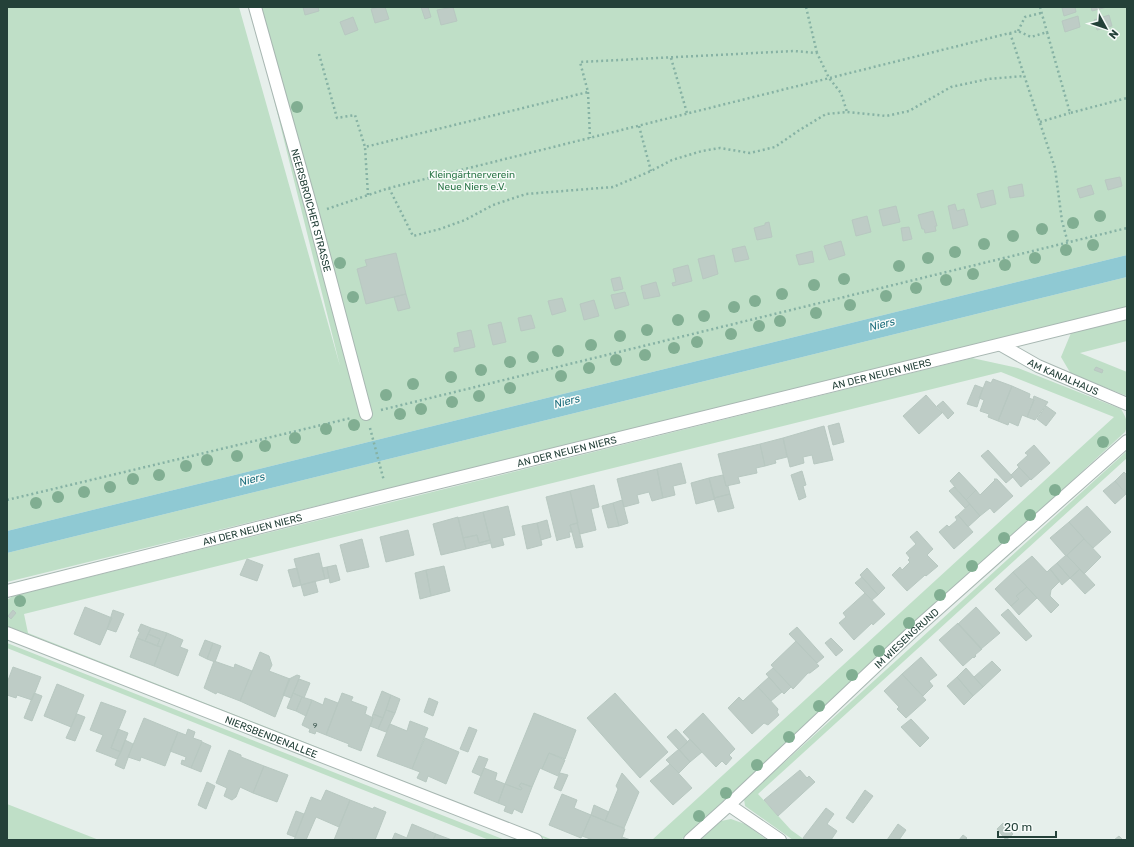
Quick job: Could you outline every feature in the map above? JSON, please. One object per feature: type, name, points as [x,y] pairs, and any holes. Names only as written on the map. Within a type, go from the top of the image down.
[{"type":"street","name":"NEERSBROICHER STRASSE","points":[[255,7],[313,214],[366,414]]},
{"type":"street","name":"AN DER NEUEN NIERS","points":[[7,591],[388,495],[1127,313]]},
{"type":"street","name":"AM KANALHAUS","points":[[1001,345],[1038,366],[1127,404]]},
{"type":"street","name":"IM WIESENGRUND","points":[[690,840],[912,632],[1127,441]]},
{"type":"street","name":"NIERSBENDENALLEE","points":[[7,633],[536,840]]},
{"type":"street","points":[[729,805],[780,840]]},
{"type":"path","points":[[806,7],[817,53],[829,78],[841,93],[847,112]]},
{"type":"path","points":[[1040,7],[1070,113]]},
{"type":"path","points":[[1018,31],[1025,17],[1041,13]]},
{"type":"path","points":[[313,214],[389,188],[1018,31],[1031,37],[1046,32]]},
{"type":"path","points":[[1010,33],[1055,168],[1062,221],[1068,242]]},
{"type":"path","points":[[590,138],[588,92],[580,62],[794,51],[817,53]]},
{"type":"path","points":[[319,54],[337,118],[355,115],[365,146],[368,195]]},
{"type":"path","points":[[671,58],[687,114]]},
{"type":"path","points":[[389,188],[413,236],[440,229],[465,220],[493,205],[526,194],[613,187],[651,171],[672,160],[702,151],[720,148],[750,153],[775,147],[826,114],[847,112],[886,116],[909,111],[951,87],[988,79],[1024,76]]},
{"type":"path","points":[[365,146],[588,92]]},
{"type":"path","points":[[1040,122],[1127,98]]},
{"type":"path","points":[[639,126],[651,171]]},
{"type":"path","points":[[7,500],[1127,228]]},
{"type":"path","points":[[366,414],[382,476]]},
{"type":"green space","name":"Kleingärtnerverein Neue Niers e.V.","points":[[7,7],[239,7],[340,366],[251,7],[1127,7],[1127,255],[7,531]]},
{"type":"green space","points":[[1127,277],[1127,307],[7,582],[7,553]]},
{"type":"green space","points":[[1127,319],[1127,341],[1080,353],[1127,372],[1127,396],[1071,374],[1061,357],[1071,333]]},
{"type":"green space","points":[[972,358],[1018,368],[1121,409],[1126,420],[1127,426],[1125,432],[681,840],[652,840],[1114,417],[1001,372],[24,614],[28,633],[553,840],[548,840],[7,626],[7,600],[13,596]]},
{"type":"green space","points":[[1127,451],[1127,458],[758,794],[791,830],[805,840],[793,840],[745,806],[744,799]]},
{"type":"green space","points":[[7,643],[505,840],[489,840],[7,648]]},
{"type":"green space","points":[[7,804],[99,840],[7,840]]},
{"type":"green space","points":[[731,819],[745,824],[767,840],[700,840],[721,821]]},
{"type":"water","name":"Niers","points":[[1127,255],[1127,277],[7,553],[7,531]]},
{"type":"building","points":[[303,7],[318,7],[319,11],[305,15]]},
{"type":"building","points":[[385,7],[389,19],[375,23],[371,9]]},
{"type":"building","points":[[421,7],[428,7],[431,17],[425,19]]},
{"type":"building","points":[[453,7],[457,21],[441,25],[437,10]]},
{"type":"building","points":[[1075,7],[1076,12],[1064,16],[1062,8]]},
{"type":"building","points":[[1091,7],[1107,7],[1092,11]]},
{"type":"building","points":[[1109,15],[1112,26],[1097,30],[1094,20]]},
{"type":"building","points":[[1078,16],[1080,27],[1065,32],[1062,21]]},
{"type":"building","points":[[353,17],[358,30],[345,35],[340,22]]},
{"type":"building","points":[[1120,177],[1122,186],[1108,190],[1105,180]]},
{"type":"building","points":[[1022,184],[1024,196],[1010,198],[1008,187]]},
{"type":"building","points":[[1091,185],[1094,194],[1080,198],[1077,189]]},
{"type":"building","points":[[993,190],[996,204],[981,208],[977,194]]},
{"type":"building","points":[[955,204],[957,211],[964,209],[968,225],[953,229],[948,206]]},
{"type":"building","points":[[896,206],[900,222],[883,226],[879,210]]},
{"type":"building","points":[[933,211],[937,226],[935,226],[936,231],[925,233],[924,229],[922,229],[918,215]]},
{"type":"building","points":[[867,216],[871,232],[856,236],[852,220]]},
{"type":"building","points":[[769,222],[772,237],[757,240],[754,228],[765,225],[765,223]]},
{"type":"building","points":[[909,227],[912,239],[903,241],[901,228]]},
{"type":"building","points":[[841,241],[845,255],[829,260],[824,246]]},
{"type":"building","points":[[745,246],[749,259],[735,262],[732,249]]},
{"type":"building","points":[[812,251],[814,262],[799,265],[796,255]]},
{"type":"building","points":[[396,253],[406,294],[366,304],[357,269],[367,266],[365,260]]},
{"type":"building","points":[[714,255],[718,274],[703,279],[698,259]]},
{"type":"building","points":[[688,265],[692,281],[673,286],[672,283],[676,282],[673,269]]},
{"type":"building","points":[[620,277],[623,289],[614,291],[611,279]]},
{"type":"building","points":[[656,282],[660,296],[644,299],[641,286]]},
{"type":"building","points":[[625,292],[629,305],[615,309],[611,295]]},
{"type":"building","points":[[406,294],[410,308],[398,311],[394,297]]},
{"type":"building","points":[[562,298],[566,311],[552,315],[548,301]]},
{"type":"building","points":[[594,300],[599,316],[584,320],[580,304]]},
{"type":"building","points":[[531,315],[535,328],[521,331],[518,318]]},
{"type":"building","points":[[501,322],[506,342],[493,345],[488,325]]},
{"type":"building","points":[[471,330],[475,347],[454,352],[454,348],[460,347],[457,333]]},
{"type":"building","points":[[1096,367],[1103,370],[1102,373],[1094,370]]},
{"type":"building","points":[[993,379],[1012,386],[998,421],[988,417],[989,414],[980,411],[984,400],[979,398],[986,381],[991,383]]},
{"type":"building","points":[[975,385],[983,388],[977,407],[967,404]]},
{"type":"building","points":[[1012,386],[1030,394],[1029,398],[1034,400],[1027,417],[1022,415],[1018,426],[1009,422],[1008,425],[998,421]]},
{"type":"building","points":[[926,395],[942,413],[919,434],[903,416]]},
{"type":"building","points":[[1034,396],[1048,402],[1035,420],[1027,417],[1034,400]]},
{"type":"building","points":[[943,401],[954,413],[948,419],[937,406]]},
{"type":"building","points":[[1046,406],[1056,413],[1046,426],[1037,419]]},
{"type":"building","points":[[839,423],[844,442],[833,445],[828,426]]},
{"type":"building","points":[[824,426],[833,460],[814,464],[812,455],[803,457],[804,463],[790,467],[783,438]]},
{"type":"building","points":[[783,438],[787,457],[775,460],[776,463],[765,466],[760,444]]},
{"type":"building","points":[[760,444],[765,466],[756,468],[757,473],[738,477],[740,483],[726,486],[718,454]]},
{"type":"building","points":[[1034,445],[1050,463],[1031,480],[1017,465],[1028,455],[1025,453]]},
{"type":"building","points":[[988,450],[1013,477],[1006,483],[981,456]]},
{"type":"building","points":[[681,463],[686,483],[673,486],[675,495],[663,498],[657,469]]},
{"type":"building","points":[[1019,467],[1030,479],[1021,487],[1011,475]]},
{"type":"building","points":[[657,469],[663,498],[652,501],[649,492],[637,495],[639,503],[624,507],[617,479]]},
{"type":"building","points":[[802,471],[806,485],[803,486],[806,497],[799,500],[791,475]]},
{"type":"building","points":[[959,472],[976,490],[966,500],[950,481]]},
{"type":"building","points":[[1124,472],[1127,475],[1127,494],[1115,481]]},
{"type":"building","points":[[723,475],[730,494],[714,498],[709,478]]},
{"type":"building","points":[[709,478],[715,499],[696,504],[691,483]]},
{"type":"building","points":[[994,479],[997,479],[1013,496],[994,513],[990,508],[980,516],[966,500],[976,490],[980,495],[995,480]]},
{"type":"building","points":[[1115,481],[1126,494],[1115,504],[1103,491]]},
{"type":"building","points":[[594,485],[599,507],[591,509],[596,530],[580,534],[570,491]]},
{"type":"building","points":[[954,487],[970,504],[965,508],[949,491]]},
{"type":"building","points":[[570,491],[578,523],[570,525],[572,532],[569,532],[570,537],[557,541],[546,497]]},
{"type":"building","points":[[730,494],[734,508],[718,512],[714,498]]},
{"type":"building","points":[[622,500],[628,523],[619,526],[613,503]]},
{"type":"building","points":[[613,503],[619,526],[608,528],[602,506]]},
{"type":"building","points":[[970,504],[980,516],[968,527],[958,515]]},
{"type":"building","points":[[508,506],[515,535],[502,538],[504,545],[492,548],[483,512]]},
{"type":"building","points":[[1087,506],[1111,532],[1093,548],[1069,522]]},
{"type":"building","points":[[483,512],[490,540],[479,543],[477,535],[463,538],[458,518]]},
{"type":"building","points":[[958,515],[973,532],[954,549],[939,532],[947,525],[949,527],[957,520],[955,517]]},
{"type":"building","points":[[458,517],[466,549],[441,555],[433,524]]},
{"type":"building","points":[[547,520],[551,537],[541,540],[537,523]]},
{"type":"building","points":[[1069,522],[1084,539],[1066,556],[1050,538]]},
{"type":"building","points":[[537,523],[542,545],[527,549],[522,526]]},
{"type":"building","points":[[577,523],[583,547],[576,548],[570,525]]},
{"type":"building","points":[[408,530],[414,555],[386,562],[380,537]]},
{"type":"building","points":[[917,531],[933,549],[927,555],[938,566],[907,591],[892,575],[900,567],[902,570],[910,562],[908,560],[910,558],[906,553],[916,544],[910,537]]},
{"type":"building","points":[[477,535],[479,543],[490,540],[491,543],[466,549],[463,538]]},
{"type":"building","points":[[362,539],[369,567],[347,572],[340,545]]},
{"type":"building","points":[[1084,539],[1101,557],[1084,574],[1067,555]]},
{"type":"building","points":[[319,553],[325,579],[301,585],[294,559]]},
{"type":"building","points":[[1066,555],[1080,569],[1070,578],[1057,563]]},
{"type":"building","points":[[1032,556],[1047,572],[1050,569],[1060,581],[1051,590],[1050,596],[1059,605],[1051,613],[1013,572]]},
{"type":"building","points":[[247,559],[263,565],[257,581],[240,575]]},
{"type":"building","points":[[1057,563],[1070,578],[1062,585],[1050,569]]},
{"type":"building","points":[[336,565],[340,580],[330,583],[327,567]]},
{"type":"building","points":[[444,566],[450,591],[431,596],[426,570]]},
{"type":"building","points":[[327,567],[329,578],[325,579],[322,568]]},
{"type":"building","points":[[297,568],[301,585],[293,587],[288,570]]},
{"type":"building","points":[[867,568],[885,588],[878,595],[860,575]]},
{"type":"building","points":[[1080,569],[1095,585],[1085,594],[1070,578]]},
{"type":"building","points":[[426,570],[431,596],[420,599],[415,573]]},
{"type":"building","points":[[1013,572],[1027,587],[1016,596],[1019,599],[1011,606],[995,589]]},
{"type":"building","points":[[862,577],[878,595],[872,600],[855,583]]},
{"type":"building","points":[[315,581],[318,592],[304,596],[301,585]]},
{"type":"building","points":[[1027,587],[1037,598],[1019,615],[1011,606],[1019,599],[1016,596]]},
{"type":"building","points":[[865,593],[885,614],[873,625],[872,623],[854,640],[839,623],[846,617],[843,613]]},
{"type":"building","points":[[85,607],[112,618],[100,645],[74,634]]},
{"type":"building","points":[[976,607],[1000,633],[981,649],[958,624]]},
{"type":"building","points":[[1008,609],[1032,636],[1026,641],[1001,615]]},
{"type":"building","points":[[13,610],[16,613],[11,619],[8,616]]},
{"type":"building","points":[[113,610],[124,614],[116,632],[107,629]]},
{"type":"building","points":[[958,623],[982,649],[975,655],[976,656],[974,658],[973,657],[963,666],[939,640]]},
{"type":"building","points":[[141,624],[151,628],[145,641],[137,638],[140,632],[138,631]]},
{"type":"building","points":[[797,627],[824,657],[817,663],[789,634]]},
{"type":"building","points":[[151,628],[167,633],[161,647],[157,646],[160,639],[148,634]]},
{"type":"building","points":[[167,633],[183,640],[180,647],[188,650],[178,676],[154,666]]},
{"type":"building","points":[[148,634],[160,639],[157,646],[145,641]]},
{"type":"building","points":[[137,638],[161,647],[154,666],[130,657]]},
{"type":"building","points":[[831,638],[843,650],[836,656],[825,643]]},
{"type":"building","points":[[205,640],[213,643],[207,659],[199,655]]},
{"type":"building","points":[[796,641],[819,666],[808,673],[793,689],[771,665]]},
{"type":"building","points":[[213,643],[221,646],[215,662],[207,659]]},
{"type":"building","points":[[260,652],[269,656],[272,665],[269,671],[290,679],[275,717],[240,701]]},
{"type":"building","points":[[921,657],[937,675],[929,681],[933,686],[923,696],[902,674]]},
{"type":"building","points":[[214,661],[234,668],[235,664],[252,671],[240,701],[217,692],[216,694],[204,688]]},
{"type":"building","points":[[992,661],[1001,670],[983,687],[974,677]]},
{"type":"building","points":[[13,667],[41,677],[32,700],[17,695],[16,698],[7,695],[7,683]]},
{"type":"building","points":[[773,668],[791,687],[784,694],[766,674]]},
{"type":"building","points":[[966,668],[983,687],[973,696],[957,677]]},
{"type":"building","points":[[902,674],[926,700],[906,718],[897,709],[899,707],[884,691]]},
{"type":"building","points":[[297,675],[300,676],[291,698],[283,695],[289,679]]},
{"type":"building","points":[[769,677],[782,692],[771,701],[758,687]]},
{"type":"building","points":[[957,677],[973,696],[964,705],[947,686]]},
{"type":"building","points":[[299,679],[310,683],[304,698],[293,693]]},
{"type":"building","points":[[57,684],[84,695],[71,727],[44,716]]},
{"type":"building","points":[[758,687],[778,709],[777,712],[779,715],[768,725],[764,723],[752,734],[728,708],[739,697],[743,701]]},
{"type":"building","points":[[382,691],[391,695],[383,718],[373,714]]},
{"type":"building","points":[[34,693],[42,696],[32,721],[24,718]]},
{"type":"building","points":[[293,693],[302,697],[296,711],[287,708]]},
{"type":"building","points":[[342,693],[353,697],[351,701],[367,707],[365,714],[373,718],[361,751],[348,746],[349,744],[326,735]]},
{"type":"building","points":[[615,693],[668,752],[640,778],[587,718]]},
{"type":"building","points":[[391,695],[400,699],[395,713],[386,710]]},
{"type":"building","points":[[302,697],[312,700],[306,716],[296,711]]},
{"type":"building","points":[[325,698],[338,703],[326,735],[316,731],[315,734],[309,732],[310,729],[302,725],[312,700],[323,705]]},
{"type":"building","points":[[429,698],[438,702],[433,716],[424,712]]},
{"type":"building","points":[[101,702],[126,711],[111,748],[121,752],[117,759],[96,751],[103,735],[90,730]]},
{"type":"building","points":[[386,710],[395,713],[386,732],[378,729]]},
{"type":"building","points":[[534,713],[576,730],[565,759],[549,753],[542,769],[540,768],[532,787],[521,783],[519,786],[522,788],[521,790],[505,784]]},
{"type":"building","points":[[703,713],[735,749],[729,755],[732,758],[726,765],[722,761],[716,767],[683,732]]},
{"type":"building","points":[[77,714],[85,717],[75,741],[66,738]]},
{"type":"building","points":[[373,714],[383,718],[378,729],[370,726]]},
{"type":"building","points":[[144,718],[178,732],[165,766],[141,757],[140,761],[128,757]]},
{"type":"building","points":[[911,719],[929,738],[920,747],[901,727]]},
{"type":"building","points":[[410,721],[428,728],[412,769],[377,756],[390,724],[407,731]]},
{"type":"building","points":[[469,727],[477,730],[468,752],[460,749]]},
{"type":"building","points":[[118,729],[128,733],[121,752],[111,748]]},
{"type":"building","points":[[188,729],[195,732],[193,738],[202,741],[191,768],[181,764],[182,760],[185,761],[186,757],[170,751],[178,732],[186,735]]},
{"type":"building","points":[[676,729],[688,742],[679,750],[667,737]]},
{"type":"building","points":[[425,738],[459,752],[446,784],[428,776],[426,782],[417,778],[420,772],[412,769]]},
{"type":"building","points":[[690,739],[702,752],[690,762],[679,750]]},
{"type":"building","points":[[125,740],[133,744],[124,769],[115,765]]},
{"type":"building","points":[[202,742],[211,746],[201,772],[191,768]]},
{"type":"building","points":[[679,749],[690,762],[679,773],[666,760]]},
{"type":"building","points":[[229,750],[241,755],[241,757],[264,766],[253,793],[240,787],[236,797],[232,800],[224,796],[227,788],[216,783]]},
{"type":"building","points":[[549,753],[565,760],[558,776],[542,769]]},
{"type":"building","points":[[479,756],[488,759],[481,776],[472,772]]},
{"type":"building","points":[[670,764],[692,788],[673,805],[650,781]]},
{"type":"building","points":[[264,766],[288,775],[277,802],[253,793]]},
{"type":"building","points":[[484,768],[497,773],[495,780],[505,784],[498,803],[474,793]]},
{"type":"building","points":[[800,770],[807,778],[809,776],[815,782],[778,816],[764,800]]},
{"type":"building","points":[[560,773],[568,775],[561,791],[554,788]]},
{"type":"building","points":[[622,773],[639,792],[624,828],[605,821],[618,789],[616,786]]},
{"type":"building","points":[[207,782],[215,786],[206,809],[198,805]]},
{"type":"building","points":[[521,783],[532,787],[522,813],[514,809],[512,814],[504,811],[506,806],[498,803],[505,784],[521,790],[522,788],[519,786]]},
{"type":"building","points":[[326,790],[350,800],[339,827],[316,817],[306,840],[294,840],[311,797],[321,801]]},
{"type":"building","points":[[865,790],[873,796],[853,823],[846,818]]},
{"type":"building","points":[[562,794],[577,800],[574,808],[591,815],[581,838],[549,825]]},
{"type":"building","points":[[350,800],[373,809],[374,807],[386,812],[375,840],[334,840]]},
{"type":"building","points":[[594,805],[609,812],[605,821],[591,815]]},
{"type":"building","points":[[826,808],[834,814],[827,824],[837,831],[831,840],[806,840],[803,838]]},
{"type":"building","points":[[296,811],[304,814],[295,837],[287,834]]},
{"type":"building","points":[[591,815],[625,829],[621,840],[593,840],[582,836]]},
{"type":"building","points":[[1003,823],[1013,834],[1006,840],[997,829]]},
{"type":"building","points":[[412,824],[436,834],[433,840],[406,840]]},
{"type":"building","points":[[898,824],[906,830],[899,840],[887,840]]},
{"type":"building","points":[[395,833],[407,838],[406,840],[392,840]]},
{"type":"building","points":[[436,834],[452,840],[433,840]]},
{"type":"building","points":[[963,835],[967,838],[965,840],[959,840]]},
{"type":"building","points":[[1119,836],[1123,840],[1114,840]]},
{"type":"building","points":[[622,837],[631,840],[621,840]]}]
